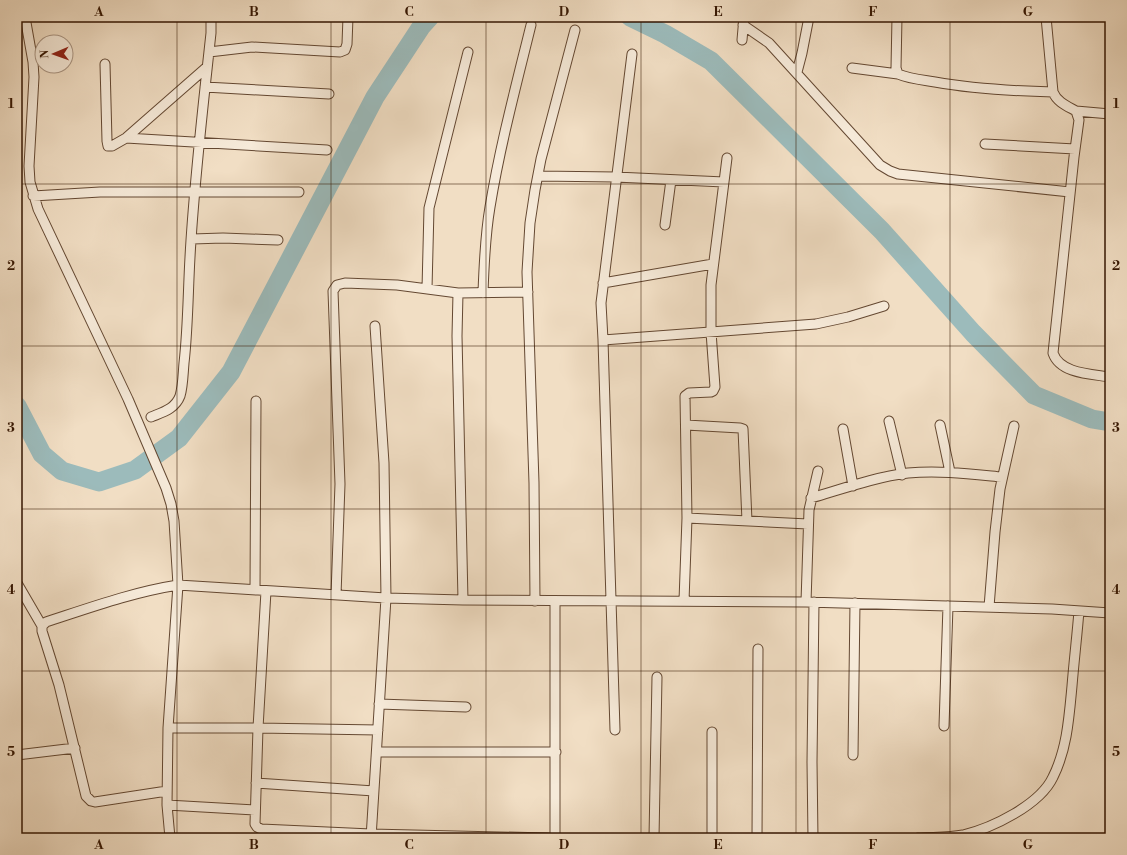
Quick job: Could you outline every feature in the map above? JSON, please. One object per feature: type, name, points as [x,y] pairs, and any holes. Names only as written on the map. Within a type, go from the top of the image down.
[{"type":"street","points":[[26,17],[34,77],[29,166],[33,196],[128,399],[166,488],[174,521],[178,585],[168,728],[167,806],[170,838]]},
{"type":"street","points":[[151,417],[168,410],[176,404],[180,396],[187,335],[195,192],[211,17]]},
{"type":"street","points":[[209,52],[252,47],[340,52],[345,50],[347,44],[348,17]]},
{"type":"street","points":[[797,72],[809,17]]},
{"type":"street","points":[[897,17],[896,68],[898,74]]},
{"type":"street","points":[[1046,17],[1053,92],[1055,97],[1076,111],[1110,114]]},
{"type":"street","points":[[743,21],[769,43],[797,72],[880,166],[898,174],[1070,192]]},
{"type":"street","points":[[742,40],[743,21]]},
{"type":"street","points":[[483,293],[485,250],[490,207],[502,142],[531,25]]},
{"type":"street","points":[[536,601],[534,483],[527,272],[530,223],[538,176],[575,30]]},
{"type":"street","points":[[427,289],[429,208],[468,52]]},
{"type":"street","points":[[615,730],[601,302],[632,54]]},
{"type":"street","points":[[105,64],[108,146],[112,146],[126,138],[207,67]]},
{"type":"street","points":[[852,68],[898,74],[911,78],[945,84],[985,89],[1053,92]]},
{"type":"street","points":[[205,87],[330,94]]},
{"type":"street","points":[[1076,111],[1079,120],[1053,354],[1054,359],[1060,365],[1072,371],[1110,378]]},
{"type":"street","points":[[126,138],[199,141],[327,150]]},
{"type":"street","points":[[985,144],[1075,149]]},
{"type":"street","points":[[684,601],[687,518],[686,394],[711,392],[715,388],[711,285],[727,158]]},
{"type":"street","points":[[538,176],[616,177],[724,182]]},
{"type":"street","points":[[665,225],[671,180]]},
{"type":"street","points":[[33,196],[100,192],[299,192]]},
{"type":"street","points":[[192,239],[223,238],[278,240]]},
{"type":"street","points":[[603,283],[713,264]]},
{"type":"street","points":[[336,595],[340,484],[333,291],[337,284],[397,285],[458,293],[528,292]]},
{"type":"street","points":[[458,293],[457,336],[463,600]]},
{"type":"street","points":[[603,340],[816,324],[848,317],[884,306]]},
{"type":"street","points":[[371,836],[386,598],[384,463],[375,326]]},
{"type":"street","points":[[255,590],[256,401]]},
{"type":"street","points":[[889,420],[902,474]]},
{"type":"street","points":[[686,425],[743,429],[747,521]]},
{"type":"street","points":[[940,425],[950,472]]},
{"type":"street","points":[[989,607],[994,532],[1002,478],[1014,426]]},
{"type":"street","points":[[843,429],[853,486]]},
{"type":"street","points":[[813,838],[808,524],[811,498],[818,471]]},
{"type":"street","points":[[811,498],[881,478],[902,474],[950,472],[1002,478]]},
{"type":"street","points":[[687,518],[808,524]]},
{"type":"street","points":[[17,583],[20,595],[42,626],[42,631],[59,685],[86,796],[91,801],[95,802],[167,791]]},
{"type":"street","points":[[42,626],[46,622],[100,604],[158,588],[178,585],[386,598],[612,602],[810,602],[989,607],[1110,613]]},
{"type":"street","points":[[266,590],[258,728],[255,824],[257,827],[261,829],[371,836],[548,838]]},
{"type":"street","points":[[555,601],[555,838]]},
{"type":"street","points":[[853,755],[855,603]]},
{"type":"street","points":[[944,726],[948,606]]},
{"type":"street","points":[[918,838],[962,835],[982,829],[1007,818],[1035,800],[1052,779],[1065,747],[1079,611]]},
{"type":"street","points":[[758,650],[758,838]]},
{"type":"street","points":[[654,838],[657,677]]},
{"type":"street","points":[[379,704],[466,707]]},
{"type":"street","points":[[168,728],[378,730]]},
{"type":"street","points":[[712,732],[712,838]]},
{"type":"street","points":[[17,755],[75,748]]},
{"type":"street","points":[[377,752],[556,752]]},
{"type":"street","points":[[256,783],[374,791]]},
{"type":"street","points":[[167,806],[256,810]]},
{"type":"waterway","points":[[17,406],[42,454],[62,471],[99,482],[135,470],[179,438],[231,372],[375,97],[421,27],[430,17]]},
{"type":"waterway","points":[[630,17],[665,34],[711,61],[882,231],[973,333],[1034,395],[1092,419],[1110,422]]}]
